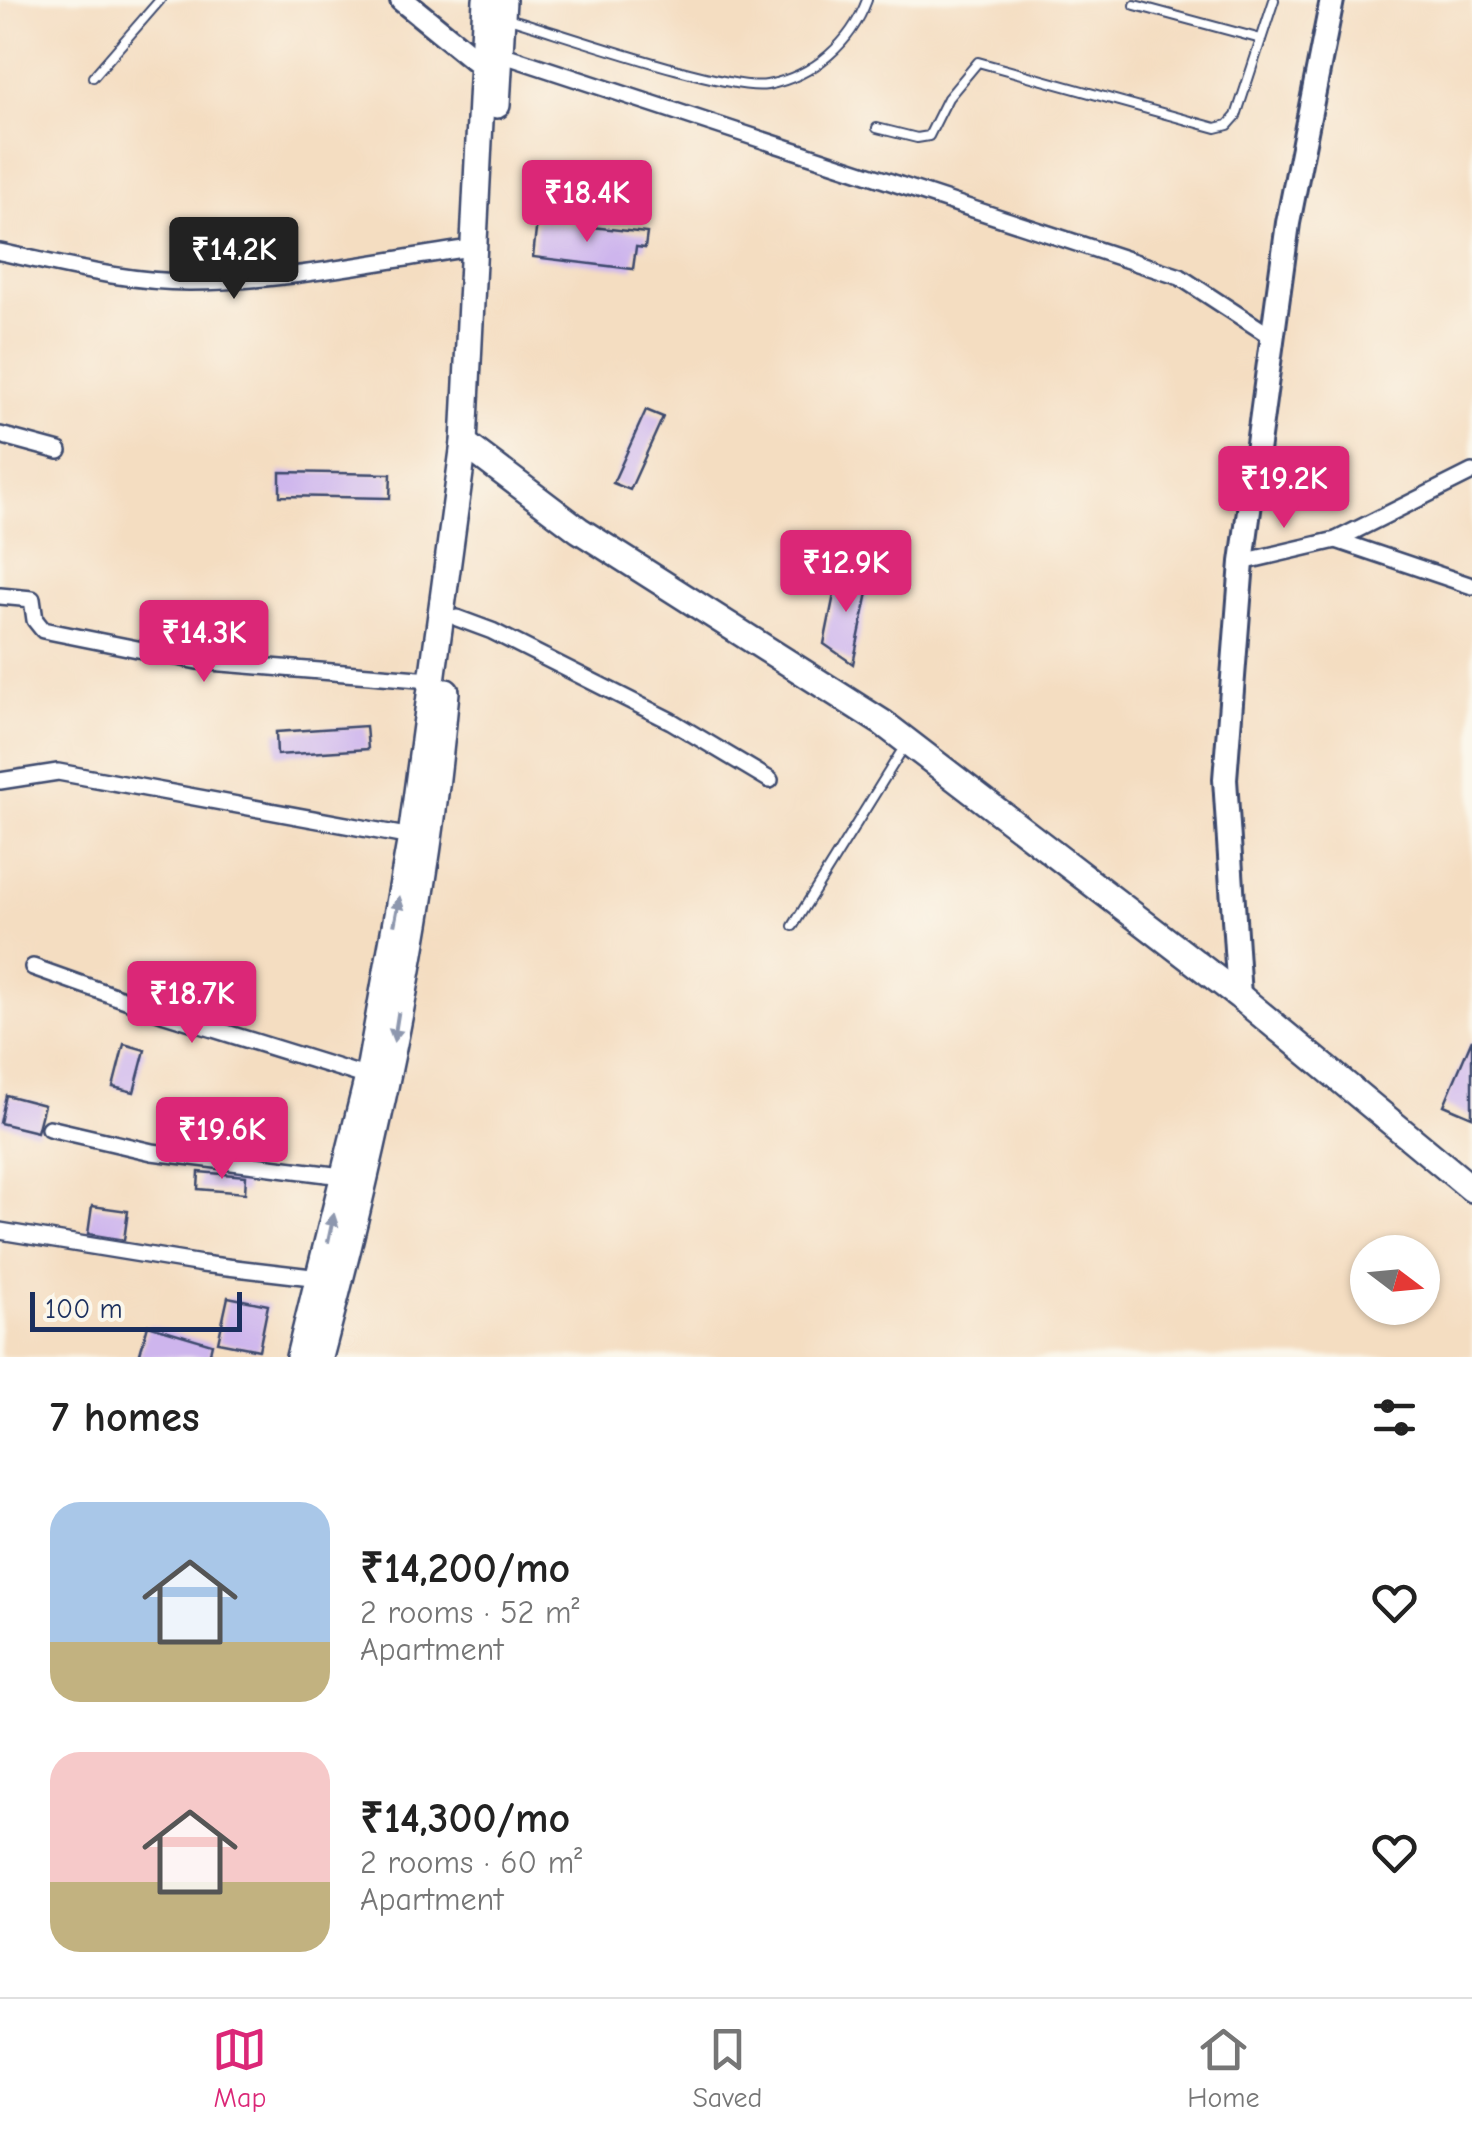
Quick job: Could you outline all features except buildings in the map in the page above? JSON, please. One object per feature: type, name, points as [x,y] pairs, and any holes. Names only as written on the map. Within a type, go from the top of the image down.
[{"type":"main road","points":[[320,1357],[387,1081],[432,752],[456,618],[472,448],[497,5]]},
{"type":"main road","points":[[432,752],[432,680],[472,448],[471,248],[494,67]]},
{"type":"main road","points":[[472,448],[580,530],[908,742],[1239,996],[1471,1188]]},
{"type":"main road","points":[[299,1357],[368,1077],[421,838]]},
{"type":"street","points":[[402,0],[494,67],[1180,277],[1272,336]]},
{"type":"street","points":[[1239,996],[1225,779],[1242,562],[1303,132],[1332,0]]},
{"type":"street","points":[[0,252],[136,279],[190,282],[245,279],[471,248]]},
{"type":"street","points":[[0,434],[59,451]]},
{"type":"street","points":[[1242,562],[1336,540],[1472,472]]},
{"type":"street","points":[[1336,540],[1472,586]]},
{"type":"street","points":[[0,596],[32,600],[35,620],[43,630],[197,662],[432,680]]},
{"type":"street","points":[[456,618],[492,631],[671,720],[770,780]]},
{"type":"street","points":[[0,781],[58,772],[421,838]]},
{"type":"street","points":[[33,967],[165,1014],[368,1077]]},
{"type":"street","points":[[49,1128],[152,1152],[342,1176]]},
{"type":"street","points":[[0,1231],[202,1264],[320,1278]]},
{"type":"lane","points":[[92,76],[160,0]]},
{"type":"lane","points":[[497,5],[722,80],[768,85],[823,60],[845,44],[866,0]]},
{"type":"lane","points":[[877,128],[917,138],[930,136],[948,98],[978,62],[1216,128],[1228,125],[1236,116],[1274,0]]},
{"type":"lane","points":[[1135,4],[1261,39]]},
{"type":"lane","points":[[793,926],[908,742]]}]
